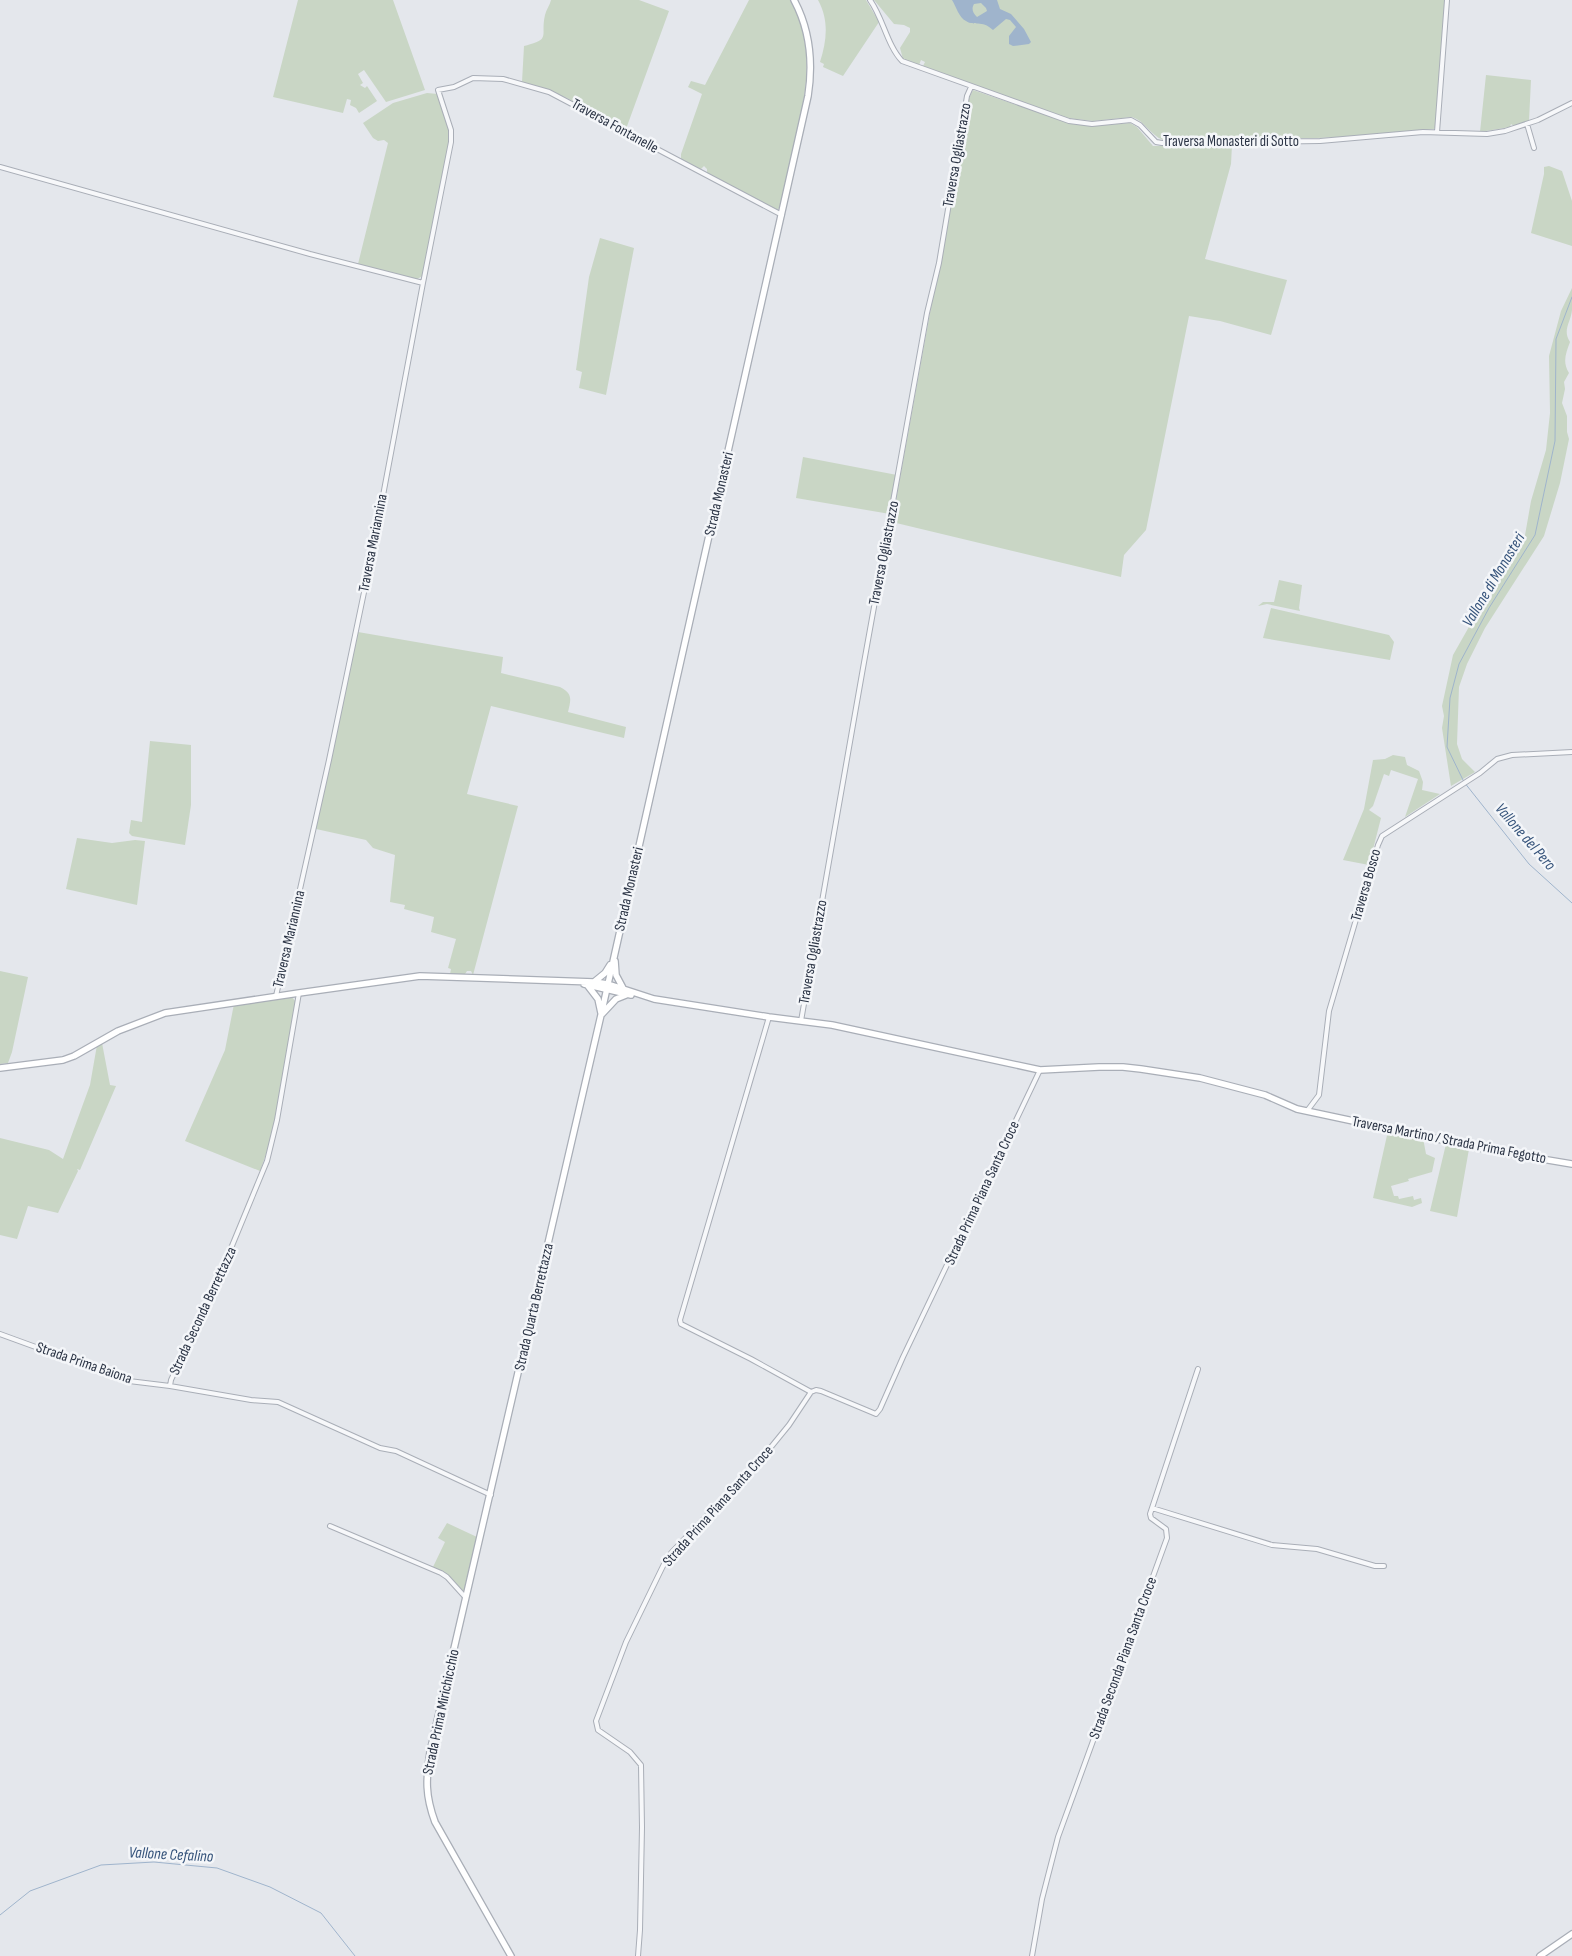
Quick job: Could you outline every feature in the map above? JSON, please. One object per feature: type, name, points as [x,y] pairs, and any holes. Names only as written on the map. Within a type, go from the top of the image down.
[{"type":"main road","name":"Strada Monasteri","points":[[607,987],[782,215],[810,81],[811,66],[808,38],[794,0]]},
{"type":"main road","points":[[601,1015],[598,999],[591,984],[606,973],[614,954]]},
{"type":"main road","points":[[601,1015],[612,1001],[625,992],[616,975],[614,954]]},
{"type":"main road","name":"Traversa Martino / Strada Prima Fegotto","points":[[0,1068],[63,1060],[74,1056],[118,1031],[165,1013],[299,992],[420,976],[578,983],[769,1017],[832,1025],[1040,1070],[1099,1067],[1142,1069],[1200,1078],[1265,1095],[1297,1109],[1494,1151],[1572,1164]]},
{"type":"main road","name":"Strada Quarta Berrettazza","points":[[466,1598],[607,987]]},
{"type":"main road","name":"Strada Prima Mirichicchio","points":[[466,1598],[430,1752],[426,1774],[426,1790],[430,1807],[444,1840],[511,1956]]},
{"type":"main road","points":[[1540,1956],[1572,1934]]},
{"type":"street","name":"Traversa Monasteri di Sotto","points":[[870,0],[877,9],[896,52],[902,61],[1069,121],[1092,124],[1131,120],[1140,125],[1156,142],[1162,143],[1320,141],[1437,132],[1487,134],[1527,124],[1572,103]]},
{"type":"street","points":[[1437,132],[1447,0]]},
{"type":"street","name":"Traversa Fontanelle","points":[[438,90],[454,87],[473,78],[502,79],[549,92],[782,215]]},
{"type":"street","name":"Traversa Ogliastrazzo","points":[[801,1021],[967,96],[972,87]]},
{"type":"street","name":"Traversa Mariannina","points":[[276,996],[330,760],[372,554],[451,142],[451,130],[438,90]]},
{"type":"street","points":[[1527,124],[1534,148]]},
{"type":"street","points":[[0,167],[282,246],[423,283]]},
{"type":"street","name":"Traversa Bosco","points":[[1307,1111],[1319,1095],[1329,1011],[1382,836],[1480,773],[1497,759],[1512,756],[1572,752]]},
{"type":"street","name":"Strada Seconda Berrettazza","points":[[299,992],[278,1120],[267,1161],[240,1230],[171,1380],[170,1386],[252,1400],[278,1402],[380,1448],[396,1451],[491,1495]]},
{"type":"street","name":"Strada Prima Piana Santa Croce","points":[[769,1017],[680,1320],[682,1324],[751,1358],[811,1392]]},
{"type":"street","name":"Strada Prima Piana Santa Croce","points":[[638,1956],[642,1864],[641,1765],[630,1752],[598,1730],[596,1721],[626,1642],[664,1564],[716,1506],[736,1490],[789,1425],[811,1392],[821,1391],[876,1414],[880,1409],[1040,1070]]},
{"type":"street","name":"Strada Prima Baiona","points":[[0,1334],[129,1380],[170,1386]]},
{"type":"street","points":[[1198,1369],[1152,1508],[1272,1545],[1312,1548],[1376,1566],[1384,1566]]},
{"type":"street","name":"Strada Seconda Piana Santa Croce","points":[[1032,1956],[1038,1914],[1058,1837],[1167,1538],[1166,1529],[1151,1518],[1152,1508]]},
{"type":"street","points":[[330,1526],[441,1573],[466,1598]]},
{"type":"green space","points":[[298,0],[393,0],[425,90],[386,102],[364,70],[358,74],[363,83],[360,85],[365,88],[367,86],[377,101],[359,113],[356,108],[350,105],[351,100],[347,99],[343,113],[273,97]]},
{"type":"green space","points":[[551,0],[639,0],[669,11],[626,129],[565,97],[522,82],[524,46],[542,39],[545,15]]},
{"type":"green space","points":[[749,0],[790,0],[799,20],[807,60],[804,100],[784,192],[778,210],[707,173],[707,169],[704,166],[700,170],[681,159],[681,154],[702,94],[688,87],[691,81],[705,85]]},
{"type":"green space","points":[[818,0],[866,0],[879,22],[843,76],[823,67],[824,64],[820,62],[826,30],[824,15]]},
{"type":"green space","points":[[874,0],[1445,0],[1436,126],[1434,129],[1360,136],[1163,140],[1132,117],[1093,121],[1067,118],[923,66],[925,62],[921,60],[919,65],[903,59],[900,48],[910,32],[910,28],[894,24]]},
{"type":"green space","points":[[1486,75],[1531,80],[1529,121],[1514,126],[1511,124],[1510,127],[1480,132]]},
{"type":"green space","points":[[973,90],[1072,124],[1092,126],[1130,123],[1137,127],[1153,146],[1232,145],[1231,164],[1205,259],[1287,280],[1271,335],[1220,321],[1189,316],[1146,530],[1124,555],[1121,577],[892,522],[969,98]]},
{"type":"green space","points":[[427,93],[438,94],[449,132],[449,142],[422,276],[416,280],[358,264],[388,143],[384,140],[378,141],[373,138],[363,123],[393,103]]},
{"type":"green space","points":[[1549,166],[1562,171],[1572,201],[1572,246],[1531,233],[1544,167]]},
{"type":"green space","points":[[600,238],[634,248],[606,395],[579,388],[582,372],[576,370],[589,277]]},
{"type":"green space","points":[[1572,288],[1572,310],[1567,330],[1570,342],[1565,361],[1569,373],[1564,382],[1565,389],[1562,403],[1567,416],[1569,439],[1560,483],[1544,536],[1485,628],[1467,664],[1459,687],[1457,744],[1462,759],[1475,772],[1451,786],[1442,728],[1444,716],[1442,706],[1453,655],[1474,618],[1491,597],[1502,573],[1524,541],[1531,501],[1546,450],[1550,413],[1549,356],[1561,311]]},
{"type":"green space","points":[[803,457],[897,475],[890,514],[796,498]]},
{"type":"green space","points":[[1279,580],[1302,585],[1300,611],[1267,604],[1258,606],[1263,602],[1274,602]]},
{"type":"green space","points":[[1271,608],[1389,635],[1394,642],[1390,660],[1263,638]]},
{"type":"green space","points":[[358,632],[503,657],[501,673],[560,687],[567,692],[570,697],[568,712],[626,727],[624,738],[491,706],[467,794],[518,806],[473,975],[471,971],[467,971],[465,974],[450,974],[451,969],[448,968],[456,939],[431,932],[434,917],[404,909],[405,905],[390,902],[395,855],[373,848],[366,840],[316,829]]},
{"type":"green space","points":[[150,741],[191,745],[191,805],[185,845],[132,836],[129,833],[131,820],[142,822]]},
{"type":"green space","points":[[1393,755],[1405,757],[1407,765],[1419,771],[1423,782],[1422,790],[1440,794],[1405,817],[1418,779],[1391,770],[1389,776],[1384,774],[1373,806],[1369,810],[1381,818],[1369,865],[1343,860],[1364,809],[1373,760],[1385,759]]},
{"type":"green space","points":[[77,838],[112,843],[135,840],[145,841],[137,905],[66,889]]},
{"type":"green space","points":[[0,971],[28,977],[12,1052],[8,1063],[0,1064]]},
{"type":"green space","points":[[291,996],[296,1002],[282,1088],[273,1130],[260,1171],[185,1141],[225,1050],[234,1004]]},
{"type":"green space","points":[[102,1043],[110,1085],[116,1086],[80,1170],[77,1169],[78,1171],[58,1213],[28,1206],[17,1239],[0,1235],[0,1138],[49,1150],[63,1159],[90,1085],[97,1045]]},
{"type":"green space","points":[[1388,1131],[1423,1138],[1426,1154],[1435,1158],[1432,1172],[1391,1186],[1394,1196],[1398,1196],[1399,1199],[1413,1196],[1414,1200],[1421,1198],[1422,1203],[1412,1207],[1373,1198]]},
{"type":"green space","points":[[1446,1144],[1469,1149],[1457,1217],[1430,1211]]},
{"type":"green space","points":[[447,1523],[477,1537],[464,1591],[460,1590],[448,1575],[433,1567],[445,1542],[438,1538]]},
{"type":"water","points":[[952,0],[997,0],[1000,9],[1011,14],[1024,29],[1031,42],[1029,44],[1013,46],[1009,44],[1009,36],[1016,27],[1010,20],[1006,19],[993,30],[982,24],[969,23],[961,17]],"holes":[[[981,3],[987,11],[977,17],[973,6],[974,4]]]},
{"type":"waterway","name":"Vallone di Monasteri","points":[[1572,297],[1556,339],[1555,441],[1535,535],[1489,608],[1459,664],[1450,698],[1447,747],[1464,782],[1529,864],[1572,903]]},
{"type":"waterway","name":"Vallone Cefalino","points":[[0,1915],[30,1891],[101,1865],[154,1862],[217,1868],[270,1887],[321,1913],[355,1956]]},
{"type":"water label","name":"Vallone del Pero","points":[[1525,837]]}]
